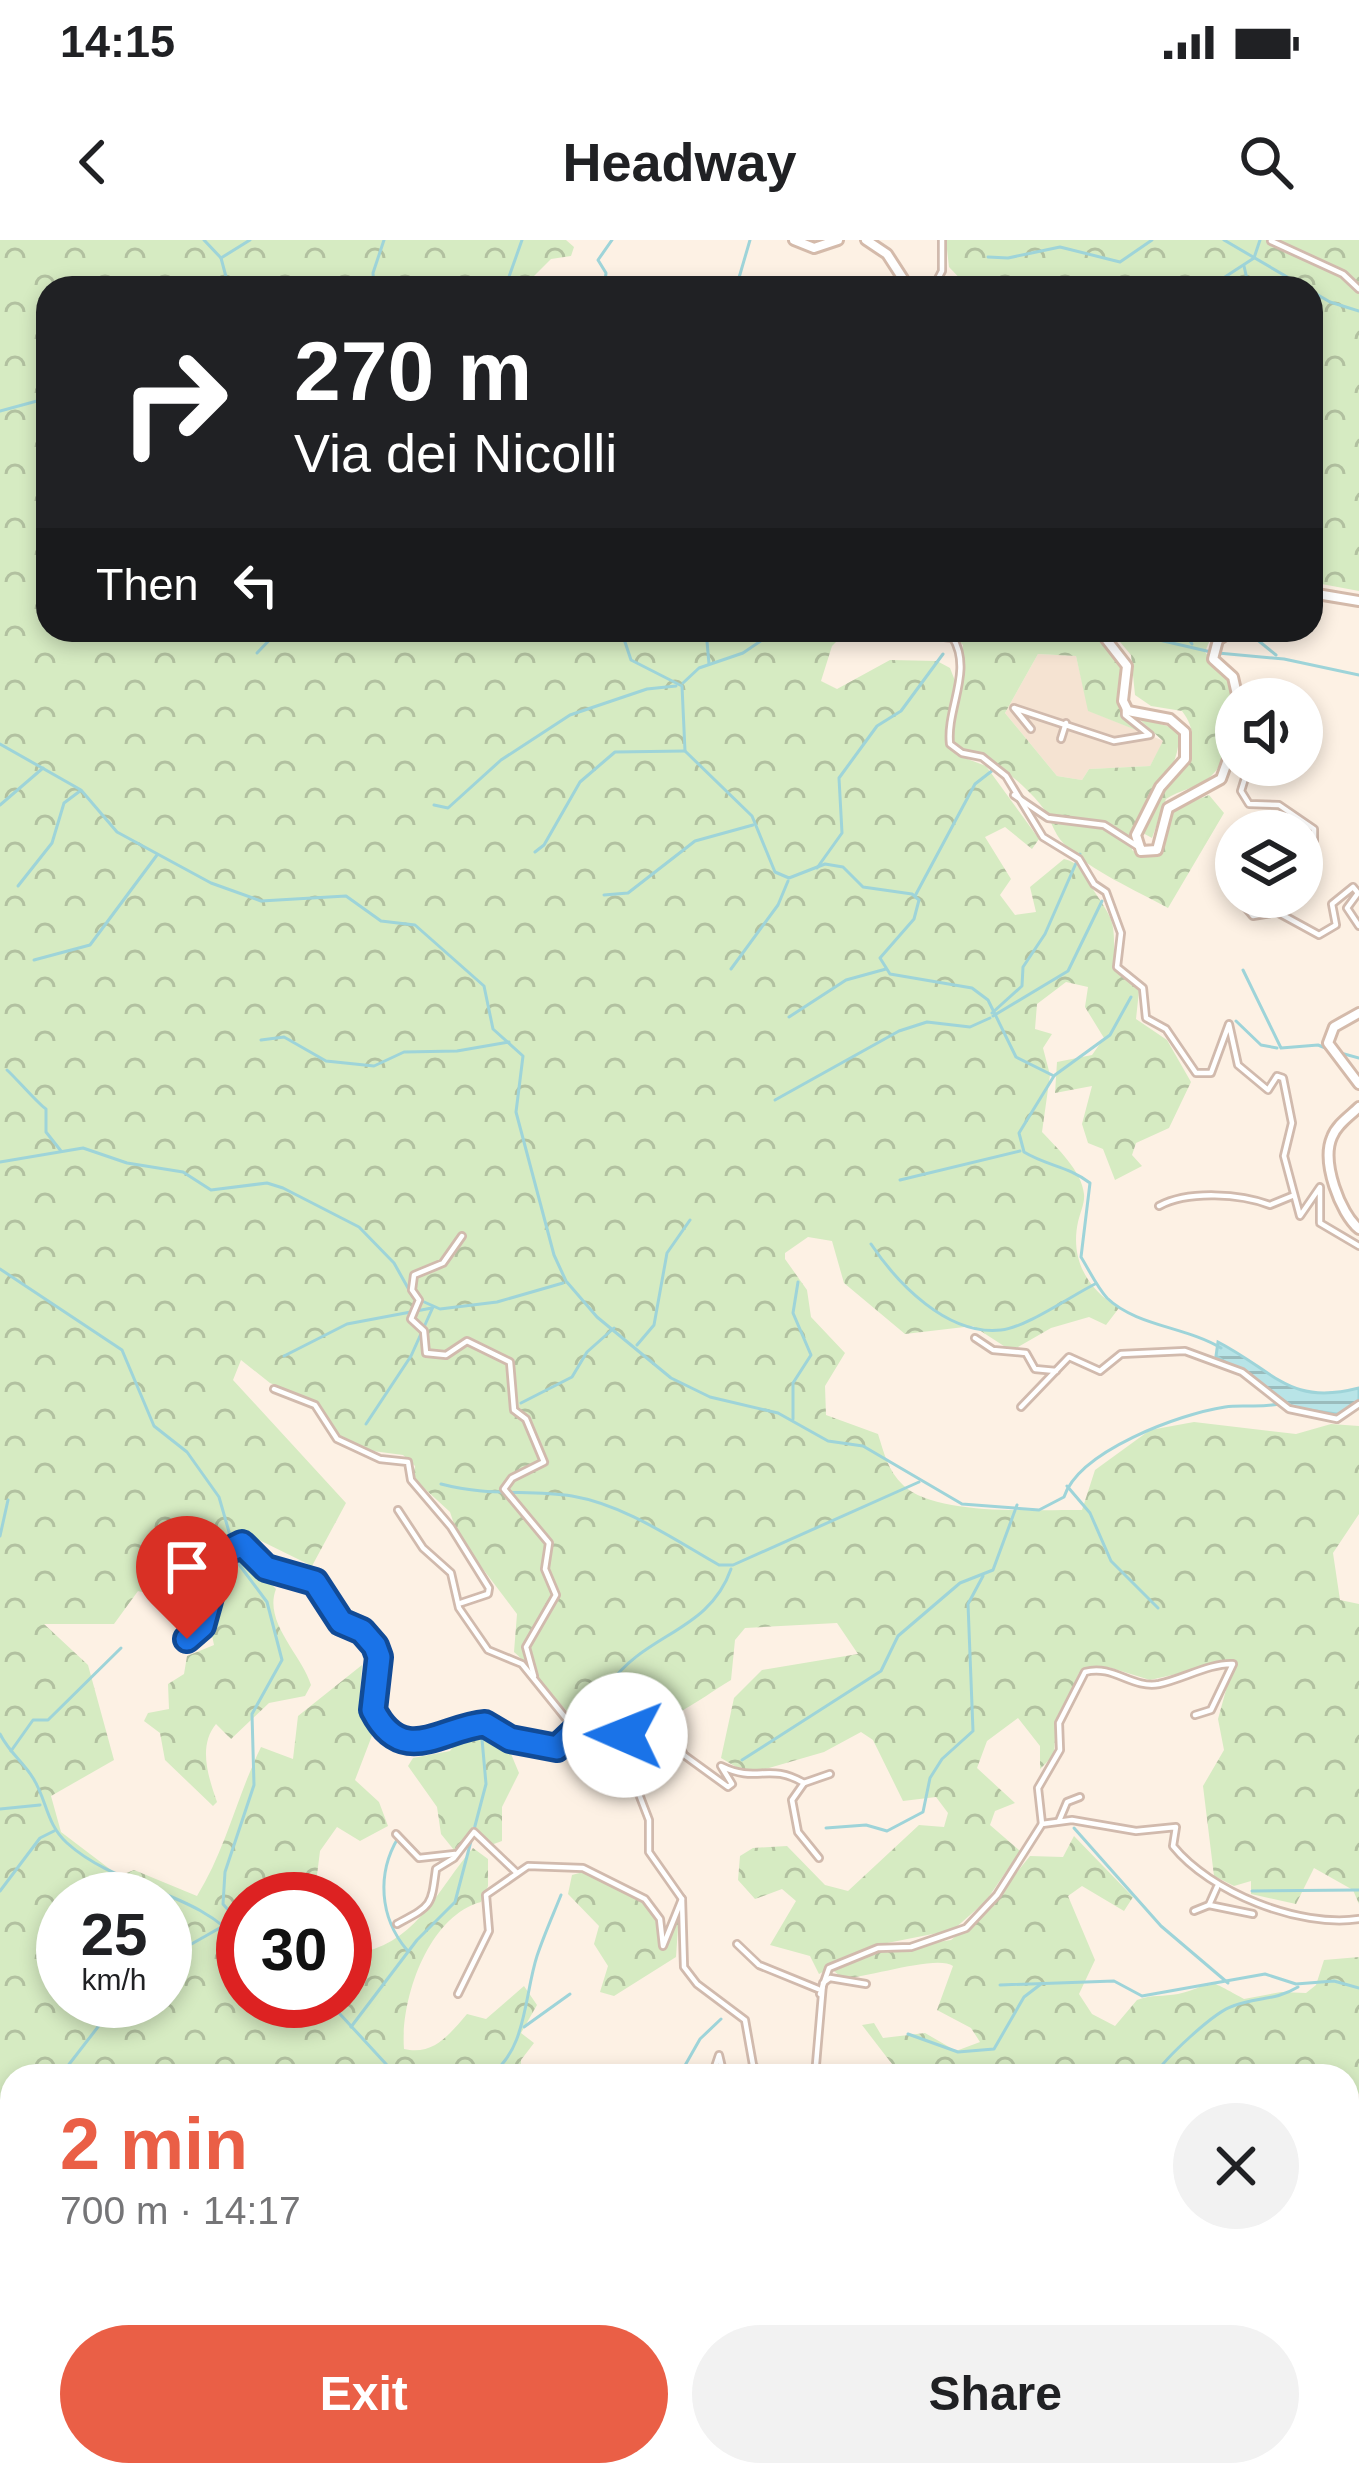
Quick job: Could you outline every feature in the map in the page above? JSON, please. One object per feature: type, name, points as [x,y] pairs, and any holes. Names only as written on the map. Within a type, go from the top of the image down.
[{"type":"main road","points":[[794,240],[814,248],[838,240]]},
{"type":"main road","points":[[866,240],[887,254],[901,276]]},
{"type":"main road","points":[[1323,594],[1359,602]]},
{"type":"main road","points":[[1108,642],[1127,666],[1125,706],[1134,714],[1177,722],[1186,739],[1185,759],[1160,787],[1136,835],[1137,846],[1143,853],[1154,853],[1168,808],[1215,785]]},
{"type":"main road","points":[[1217,642],[1213,659],[1233,678]]},
{"type":"main road","points":[[1359,1013],[1334,1027],[1328,1043],[1359,1084]]},
{"type":"main road","points":[[1359,1107],[1337,1128],[1329,1149],[1339,1208],[1359,1229]]},
{"type":"street","points":[[939,276],[942,240]]},
{"type":"street","points":[[1271,241],[1343,274],[1359,289]]},
{"type":"street","points":[[955,642],[960,650],[959,678],[950,744],[988,761],[1006,776],[1043,837],[1079,859],[1094,884],[1109,896],[1121,933],[1117,967],[1143,988],[1146,1018],[1166,1029],[1196,1073],[1211,1072],[1229,1024],[1240,1069],[1268,1090],[1276,1077],[1283,1078],[1292,1117],[1284,1156],[1293,1196],[1303,1217],[1315,1189],[1321,1188],[1320,1223],[1359,1246]]},
{"type":"street","points":[[1031,729],[1014,709],[1114,741],[1148,736],[1125,715],[1125,706]]},
{"type":"street","points":[[1060,739],[1066,723]]},
{"type":"street","points":[[1243,786],[1249,804],[1279,805],[1286,810]]},
{"type":"street","points":[[1014,795],[1048,818],[1104,825],[1137,846]]},
{"type":"street","points":[[1287,918],[1316,935],[1336,925],[1332,904],[1353,886],[1358,892],[1347,908],[1359,926]]},
{"type":"street","points":[[1160,1205],[1178,1199],[1246,1196],[1270,1205],[1293,1196]]},
{"type":"street","points":[[462,1236],[443,1263],[414,1275],[412,1290],[419,1300],[411,1318],[424,1331],[426,1353],[446,1354],[467,1341],[510,1362],[514,1410],[526,1419],[544,1462],[512,1478],[504,1490],[549,1544],[545,1569],[556,1595],[526,1647],[534,1676]]},
{"type":"street","points":[[975,1339],[993,1350],[1026,1353],[1035,1369],[1056,1371]]},
{"type":"street","points":[[1021,1407],[1070,1357],[1100,1371],[1121,1354],[1185,1351],[1231,1366],[1289,1409],[1337,1419],[1359,1404]]},
{"type":"street","points":[[274,1389],[315,1405],[337,1439],[380,1459],[408,1462],[411,1480],[451,1527],[489,1588],[488,1594],[467,1597],[459,1608]]},
{"type":"street","points":[[398,1510],[423,1548],[451,1573],[459,1608],[491,1654],[512,1658],[534,1676],[638,1787],[650,1829],[649,1852],[682,1899],[684,1967],[697,1984],[745,2020],[756,2064]]},
{"type":"street","points":[[187,1639],[202,1626],[222,1554],[242,1544],[266,1568],[315,1582],[341,1622],[362,1631],[375,1646],[379,1657],[373,1710],[395,1735],[423,1743],[485,1724],[510,1739],[557,1748],[578,1728]]},
{"type":"street","points":[[816,2064],[820,1994],[829,1968],[851,1963],[878,1948],[911,1947],[966,1928],[997,1895],[1042,1823],[1038,1789],[1060,1750],[1059,1723],[1084,1672],[1110,1671],[1155,1684],[1234,1664],[1211,1710],[1195,1715]]},
{"type":"street","points":[[594,1740],[618,1732],[656,1742],[676,1741],[684,1755],[728,1787],[732,1784],[720,1770],[723,1766],[744,1778],[780,1770],[804,1783]]},
{"type":"street","points":[[819,1858],[796,1828],[792,1800],[804,1783],[830,1774]]},
{"type":"street","points":[[1059,1821],[1066,1802],[1080,1797]]},
{"type":"street","points":[[1042,1823],[1059,1821],[1136,1832],[1176,1827],[1173,1846],[1217,1887],[1314,1917],[1359,1919]]},
{"type":"street","points":[[397,1924],[428,1907],[436,1891],[436,1869],[477,1833],[483,1847],[518,1874]]},
{"type":"street","points":[[396,1834],[419,1858],[457,1854]]},
{"type":"street","points":[[458,1994],[489,1931],[486,1895],[530,1866],[573,1865],[633,1892],[656,1910],[663,1946],[682,1899]]},
{"type":"street","points":[[1209,1905],[1217,1887]]},
{"type":"street","points":[[1194,1911],[1209,1905],[1252,1914]]},
{"type":"street","points":[[737,1944],[759,1965],[814,1985],[820,1994]]},
{"type":"street","points":[[820,1994],[830,1978],[866,1984]]},
{"type":"shaded area","points":[[1038,654],[1076,656],[1089,711],[1164,741],[1150,766],[1089,769],[1082,780],[1057,776],[1005,713]]},
{"type":"green space","points":[[0,240],[566,240],[574,247],[571,256],[551,259],[534,276],[36,276],[36,642],[836,642],[821,681],[837,689],[890,660],[937,661],[950,668],[957,686],[949,745],[957,755],[986,766],[1039,839],[1032,849],[1005,827],[985,837],[1011,879],[1000,895],[1015,915],[1036,912],[1030,887],[1064,859],[1076,865],[1110,917],[1115,968],[1139,991],[1136,1019],[1167,1040],[1191,1082],[1169,1128],[1136,1143],[1132,1155],[1142,1166],[1115,1180],[1103,1149],[1088,1143],[1082,1124],[1092,1086],[1055,1093],[1057,1062],[1092,1055],[1104,1038],[1085,1007],[1088,987],[1066,982],[1037,1004],[1035,1029],[1052,1034],[1043,1048],[1050,1075],[1042,1132],[1068,1160],[1082,1185],[1084,1201],[1076,1236],[1084,1272],[1098,1292],[1119,1308],[1106,1325],[1089,1317],[1051,1328],[1018,1347],[1007,1348],[973,1326],[905,1334],[844,1283],[832,1241],[808,1237],[785,1253],[785,1259],[807,1290],[811,1317],[845,1353],[825,1386],[826,1415],[878,1434],[894,1474],[918,1495],[962,1507],[1014,1510],[1082,1510],[1095,1470],[1150,1430],[1194,1422],[1296,1434],[1331,1424],[1359,1426],[1359,1514],[1333,1553],[1340,1600],[1359,1604],[1359,1904],[1353,1890],[1314,1868],[1296,1904],[1251,1894],[1251,1881],[1234,1886],[1214,1876],[1203,1786],[1224,1750],[1218,1719],[1234,1661],[1150,1680],[1108,1667],[1079,1673],[1056,1723],[1054,1755],[1040,1769],[1040,1746],[1018,1718],[987,1741],[977,1768],[1015,1803],[995,1811],[990,1825],[1020,1851],[986,1901],[953,1930],[872,1946],[819,1974],[810,1956],[770,1945],[796,1901],[782,1889],[755,1899],[738,1880],[740,1856],[753,1848],[787,1846],[825,1885],[848,1891],[919,1825],[944,1827],[948,1813],[936,1797],[903,1801],[873,1740],[861,1732],[824,1752],[748,1774],[721,1758],[734,1698],[762,1670],[858,1654],[837,1623],[745,1628],[735,1640],[731,1680],[658,1723],[618,1732],[598,1729],[571,1715],[514,1652],[517,1614],[458,1536],[450,1512],[413,1478],[415,1466],[403,1455],[365,1450],[332,1432],[318,1404],[270,1383],[241,1360],[233,1380],[346,1503],[312,1566],[249,1535],[222,1540],[197,1606],[138,1591],[114,1624],[44,1624],[88,1665],[114,1760],[51,1796],[61,1832],[114,1872],[36,1872],[36,2028],[192,2028],[192,1894],[197,1896],[216,1860],[261,1747],[293,1759],[298,1716],[362,1665],[359,1706],[373,1733],[355,1780],[379,1802],[388,1826],[360,1841],[337,1827],[320,1851],[317,1872],[216,1872],[216,2028],[372,2028],[372,1949],[414,1923],[473,1848],[488,1859],[488,1886],[481,1902],[446,1924],[421,1962],[407,2007],[404,2049],[432,2047],[467,2014],[486,2019],[524,1986],[537,2005],[521,2033],[534,2043],[521,2064],[0,2064]]},
{"type":"green space","points":[[946,240],[1359,240],[1359,591],[1323,584],[1323,276],[958,276],[949,267]]},
{"type":"green space","points":[[960,642],[1105,642],[1120,664],[1122,716],[1141,732],[1088,711],[1076,656],[1038,654],[1005,713],[1057,776],[1082,780],[1089,769],[1150,766],[1163,741],[1137,717],[1177,729],[1174,761],[1133,833],[1132,850],[1142,857],[1158,856],[1171,810],[1209,795],[1222,810],[1215,810],[1215,828],[1168,908],[1075,854],[1022,785],[991,762],[955,747],[951,735]]},
{"type":"green space","points":[[1120,642],[1209,642],[1205,652],[1226,678],[1215,678],[1215,771],[1205,781],[1166,799],[1152,838],[1141,832],[1188,752],[1192,733],[1182,711],[1151,706],[1135,695],[1131,655]]},
{"type":"green space","points":[[230,1548],[237,1548],[276,1589],[273,1601],[279,1626],[311,1685],[305,1696],[269,1703],[231,1739],[216,1724],[206,1751],[217,1802],[213,1806],[165,1760],[160,1733],[144,1721],[148,1713],[169,1709],[168,1684],[184,1674],[187,1656],[214,1645],[207,1612]]},
{"type":"green space","points":[[482,1727],[506,1742],[519,1773],[502,1807],[502,1841],[491,1845],[474,1826],[454,1850],[441,1834],[437,1807],[408,1766],[413,1758],[450,1751],[464,1732]]},
{"type":"green space","points":[[1074,1836],[1133,1897],[1124,1911],[1082,1886],[1068,1896],[1095,1960],[1079,1994],[1092,2014],[1115,2026],[1137,2000],[1210,1983],[1244,1999],[1306,1993],[1316,1985],[1324,1960],[1359,1957],[1359,2064],[892,2064],[862,2025],[874,2023],[883,2038],[925,2033],[956,2051],[980,2042],[971,2028],[937,2010],[953,1966],[933,1963],[842,1978],[834,1971],[881,1951],[951,1940],[984,1913],[1030,1856],[1063,1857]]},
{"type":"green space","points":[[583,1872],[646,1902],[658,1920],[661,1948],[669,1943],[679,1912],[676,1957],[614,1996],[600,1992],[608,1966],[594,1944],[599,1926],[568,1894],[572,1875]]},
{"type":"water","points":[[1218,1342],[1284,1383],[1316,1393],[1359,1388],[1359,1401],[1343,1415],[1295,1408],[1216,1356]]},
{"type":"waterway","points":[[204,240],[221,258],[226,276]]},
{"type":"waterway","points":[[221,258],[250,240]]},
{"type":"waterway","points":[[373,276],[384,240]]},
{"type":"waterway","points":[[509,276],[522,240]]},
{"type":"waterway","points":[[606,276],[598,260],[612,240]]},
{"type":"waterway","points":[[740,276],[750,240]]},
{"type":"waterway","points":[[988,257],[1008,258],[1060,247],[1120,262],[1152,240]]},
{"type":"waterway","points":[[1224,240],[1286,276]]},
{"type":"waterway","points":[[1226,276],[1254,258],[1260,240]]},
{"type":"waterway","points":[[1244,266],[1246,276]]},
{"type":"waterway","points":[[1323,298],[1359,311]]},
{"type":"waterway","points":[[0,411],[36,401]]},
{"type":"waterway","points":[[257,653],[268,642]]},
{"type":"waterway","points":[[625,642],[631,660],[682,686],[685,751],[752,816],[775,872],[789,878],[825,864],[843,867],[863,887],[912,894],[919,900],[914,919],[880,958],[890,974],[972,988],[988,1000],[1016,1057],[1054,1076],[1019,1133],[1024,1152],[1090,1183],[1081,1257],[1100,1289],[1132,1315],[1221,1348]]},
{"type":"waterway","points":[[707,642],[709,664]]},
{"type":"waterway","points":[[683,683],[699,668],[743,653],[759,642]]},
{"type":"waterway","points":[[1168,642],[1211,652]]},
{"type":"waterway","points":[[1260,642],[1276,655]]},
{"type":"waterway","points":[[1218,653],[1284,659],[1359,675]]},
{"type":"waterway","points":[[817,868],[842,833],[839,778],[877,726],[901,711],[943,654]]},
{"type":"waterway","points":[[434,805],[448,808],[501,760],[570,715],[647,689],[676,686]]},
{"type":"waterway","points":[[0,744],[81,790],[117,832],[211,883],[261,901],[346,896],[381,921],[415,925],[484,986],[493,1029],[523,1056],[516,1112],[554,1255],[566,1281],[597,1317],[671,1378],[710,1397],[778,1413],[828,1441],[863,1446],[962,1504],[1039,1510],[1064,1497],[1089,1465],[1133,1437],[1205,1411],[1282,1403]]},
{"type":"waterway","points":[[535,852],[544,845],[580,782],[615,752],[685,751]]},
{"type":"waterway","points":[[0,805],[43,768]]},
{"type":"waterway","points":[[915,896],[975,784],[993,770]]},
{"type":"waterway","points":[[18,886],[52,843],[64,803],[80,791]]},
{"type":"waterway","points":[[604,895],[628,893],[695,841],[753,825]]},
{"type":"waterway","points":[[992,1013],[1022,986],[1023,967],[1045,934],[1080,854]]},
{"type":"waterway","points":[[34,960],[90,945],[157,855]]},
{"type":"waterway","points":[[731,969],[778,905],[788,881]]},
{"type":"waterway","points":[[993,1016],[1068,971],[1102,901]]},
{"type":"waterway","points":[[789,1017],[846,980],[886,969]]},
{"type":"waterway","points":[[1243,970],[1281,1048],[1318,1045],[1328,1049]]},
{"type":"waterway","points":[[1055,1075],[1110,1035],[1131,997]]},
{"type":"waterway","points":[[775,1100],[899,1031],[927,1022],[970,1027],[990,1018]]},
{"type":"waterway","points":[[1236,1021],[1261,1045],[1277,1048]]},
{"type":"waterway","points":[[261,1040],[284,1037],[326,1061],[374,1066],[404,1052],[457,1051],[509,1042]]},
{"type":"waterway","points":[[1337,1052],[1359,1058]]},
{"type":"waterway","points":[[7,1070],[46,1109],[46,1132],[61,1151]]},
{"type":"waterway","points":[[0,1162],[83,1148],[127,1163],[183,1172],[211,1190],[267,1183],[283,1188],[359,1227],[394,1263],[413,1297],[440,1309],[497,1302],[563,1283]]},
{"type":"waterway","points":[[900,1180],[1020,1151]]},
{"type":"waterway","points":[[637,1345],[654,1325],[667,1253],[690,1220]]},
{"type":"waterway","points":[[871,1244],[925,1304],[981,1330],[1022,1324],[1095,1284]]},
{"type":"waterway","points":[[0,1269],[122,1350],[154,1426],[187,1452],[219,1497],[238,1563],[267,1602],[282,1660],[252,1714],[254,1785],[225,1872]]},
{"type":"waterway","points":[[793,1419],[793,1383],[811,1355],[793,1313],[798,1282]]},
{"type":"waterway","points":[[366,1424],[411,1356],[433,1307]]},
{"type":"waterway","points":[[284,1356],[347,1324],[432,1308]]},
{"type":"waterway","points":[[521,1403],[572,1377],[587,1352],[614,1328]]},
{"type":"waterway","points":[[441,1484],[592,1500],[648,1524],[719,1565],[733,1565],[919,1482]]},
{"type":"waterway","points":[[1067,1486],[1090,1513],[1111,1561],[1158,1608]]},
{"type":"waterway","points":[[0,1536],[8,1500]]},
{"type":"waterway","points":[[742,1760],[881,1671],[898,1636],[960,1583],[993,1570],[1017,1505]]},
{"type":"waterway","points":[[610,1684],[641,1653],[708,1606],[731,1569]]},
{"type":"waterway","points":[[826,1828],[866,1825],[887,1831],[923,1812],[930,1778],[942,1759],[973,1731],[968,1604],[983,1576]]},
{"type":"waterway","points":[[11,1751],[33,1720],[48,1720],[121,1648]]},
{"type":"waterway","points":[[372,1999],[417,1940],[455,1902],[486,1784],[481,1728]]},
{"type":"waterway","points":[[0,1734],[38,1786],[55,1828],[67,1843],[110,1871],[216,1921]]},
{"type":"waterway","points":[[0,1809],[40,1805]]},
{"type":"waterway","points":[[1074,1828],[1161,1926],[1228,1983]]},
{"type":"waterway","points":[[0,1891],[40,1838],[54,1831]]},
{"type":"waterway","points":[[398,1838],[387,1866],[384,1895],[391,1924],[407,1950]]},
{"type":"waterway","points":[[1252,1891],[1359,1890]]},
{"type":"waterway","points":[[502,2064],[517,2037],[537,1956],[561,1895]]},
{"type":"waterway","points":[[192,1944],[216,1930]]},
{"type":"waterway","points":[[1000,1985],[1114,1981],[1142,1996],[1265,1974],[1296,1984],[1334,1981],[1359,1988]]},
{"type":"waterway","points":[[908,2034],[958,2052],[994,2049],[1024,1997],[1041,1984]]},
{"type":"waterway","points":[[1163,2064],[1225,2010],[1298,1987]]},
{"type":"waterway","points":[[524,2027],[570,1994]]},
{"type":"waterway","points":[[686,2064],[700,2039],[721,2019]]},
{"type":"waterway","points":[[69,2064],[97,2028]]},
{"type":"waterway","points":[[353,2028],[386,2064]]},
{"type":"route","points":[[187,1639],[202,1626],[226,1547],[242,1544],[266,1568],[315,1582],[326,1591],[341,1622],[362,1631],[375,1646],[379,1657],[373,1710],[395,1735],[423,1743],[485,1724],[510,1739],[557,1748],[578,1728],[594,1740],[625,1735]]}]
